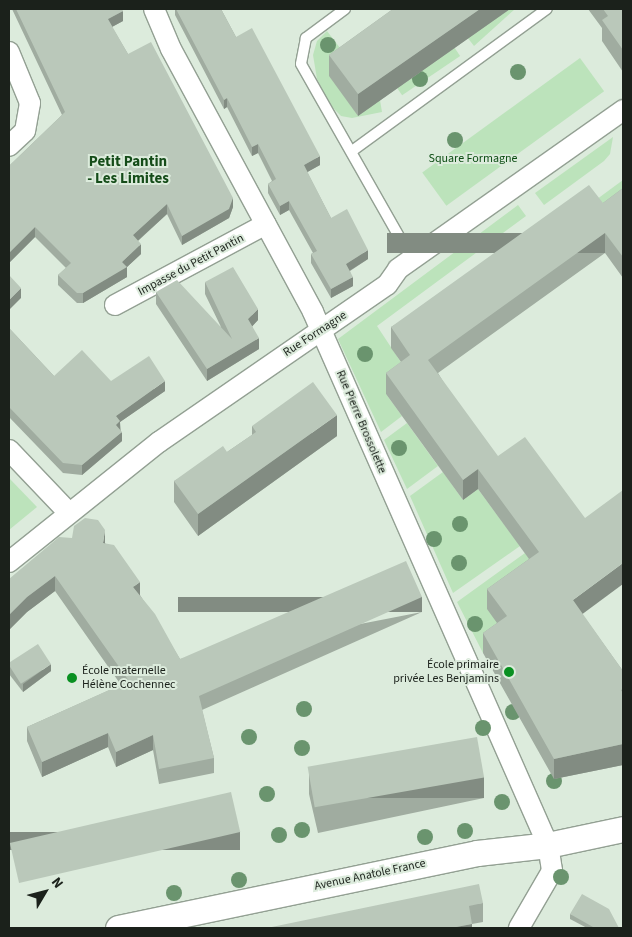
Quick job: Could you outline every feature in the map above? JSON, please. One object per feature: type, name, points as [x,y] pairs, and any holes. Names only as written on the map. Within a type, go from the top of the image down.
[{"type":"street","name":"Rue Pierre Brossolette","points":[[154,9],[171,49],[266,224],[320,329],[548,844],[552,872],[519,928]]},
{"type":"street","points":[[9,52],[30,103],[24,131],[9,146]]},
{"type":"street","name":"Rue Formagne","points":[[9,562],[159,442],[320,329],[387,285],[398,269],[623,110]]},
{"type":"street","name":"Impasse du Petit Pantin","points":[[115,305],[266,224]]},
{"type":"street","points":[[9,450],[69,513]]},
{"type":"street","name":"Avenue Anatole France","points":[[118,928],[477,853],[548,844],[623,830]]},
{"type":"lane","points":[[345,9],[306,38],[301,64],[412,259]]},
{"type":"lane","points":[[352,152],[546,9]]},
{"type":"green space","points":[[507,9],[515,9],[474,46],[467,37]]},
{"type":"green space","points":[[327,31],[380,100],[382,112],[352,118],[341,116],[330,105],[317,79],[313,55],[317,41]]},
{"type":"green space","points":[[454,47],[460,56],[402,95],[396,86]]},
{"type":"green space","name":"Square Formagne","points":[[580,58],[604,91],[446,206],[422,173]]},
{"type":"green space","points":[[613,137],[610,154],[604,161],[544,205],[535,193]]},
{"type":"green space","points":[[623,180],[623,209],[589,205]]},
{"type":"green space","points":[[518,205],[526,216],[377,326],[410,376],[386,394],[402,416],[381,432],[338,339]]},
{"type":"green space","points":[[407,423],[438,466],[407,489],[384,440]]},
{"type":"green space","points":[[443,472],[463,500],[478,489],[520,546],[453,593],[410,496]]},
{"type":"green space","points":[[9,478],[37,507],[9,530]]},
{"type":"green space","points":[[525,553],[539,572],[501,628],[500,641],[483,653],[457,602]]},
{"type":"building","points":[[16,9],[122,9],[123,11],[108,19],[128,54],[151,42],[233,198],[229,209],[182,236],[167,204],[133,235],[141,244],[122,262],[127,267],[83,293],[77,293],[58,275],[71,263],[35,227],[9,253],[9,166],[65,112]]},
{"type":"building","points":[[176,9],[221,9],[236,37],[252,28],[320,156],[304,165],[331,218],[347,209],[368,250],[346,264],[353,277],[331,289],[311,254],[317,251],[289,201],[280,206],[268,184],[276,179],[258,144],[252,147],[227,98],[224,100]]},
{"type":"building","points":[[393,9],[480,9],[358,94],[329,55]]},
{"type":"building","points":[[603,9],[623,9],[623,50],[602,20],[608,16]]},
{"type":"building","points":[[589,185],[603,203],[623,188],[623,257],[605,233],[428,360],[498,456],[525,437],[585,518],[623,490],[623,563],[573,600],[623,671],[623,689],[621,690],[623,693],[623,744],[554,759],[483,633],[507,616],[487,589],[539,552],[478,469],[463,480],[386,373],[410,355],[391,327]]},
{"type":"building","points":[[233,267],[258,309],[248,319],[259,338],[207,369],[156,292],[177,280],[232,339],[205,282]]},
{"type":"building","points":[[9,275],[21,288],[9,300]]},
{"type":"building","points":[[9,328],[54,376],[82,350],[111,381],[149,356],[165,381],[116,416],[120,421],[116,425],[122,432],[82,465],[63,463],[9,407]]},
{"type":"building","points":[[313,382],[337,415],[198,514],[174,481],[223,446],[227,452],[256,432],[252,426]]},
{"type":"building","points":[[85,518],[98,520],[105,530],[103,543],[114,545],[140,582],[133,587],[155,614],[180,659],[406,561],[422,597],[199,696],[214,758],[159,769],[153,735],[116,752],[108,733],[42,762],[27,727],[129,681],[55,576],[27,597],[9,615],[9,579],[59,537],[72,538],[74,526]]},
{"type":"building","points":[[38,644],[51,664],[21,684],[9,663]]},
{"type":"building","points":[[477,737],[484,777],[315,807],[308,767]]},
{"type":"building","points":[[231,792],[240,832],[19,883],[10,843]]},
{"type":"building","points":[[479,884],[483,903],[469,906],[472,924],[451,928],[267,928]]},
{"type":"building","points":[[582,894],[609,909],[619,928],[594,928],[570,914]]},
{"type":"place","name":"École primaire privée Les Benjamins","points":[[509,672]]},
{"type":"place","name":"École maternelle Hélène Cochennec","points":[[72,678]]},
{"type":"district","name":"Petit Pantin - Les Limites","points":[[128,170]]}]
